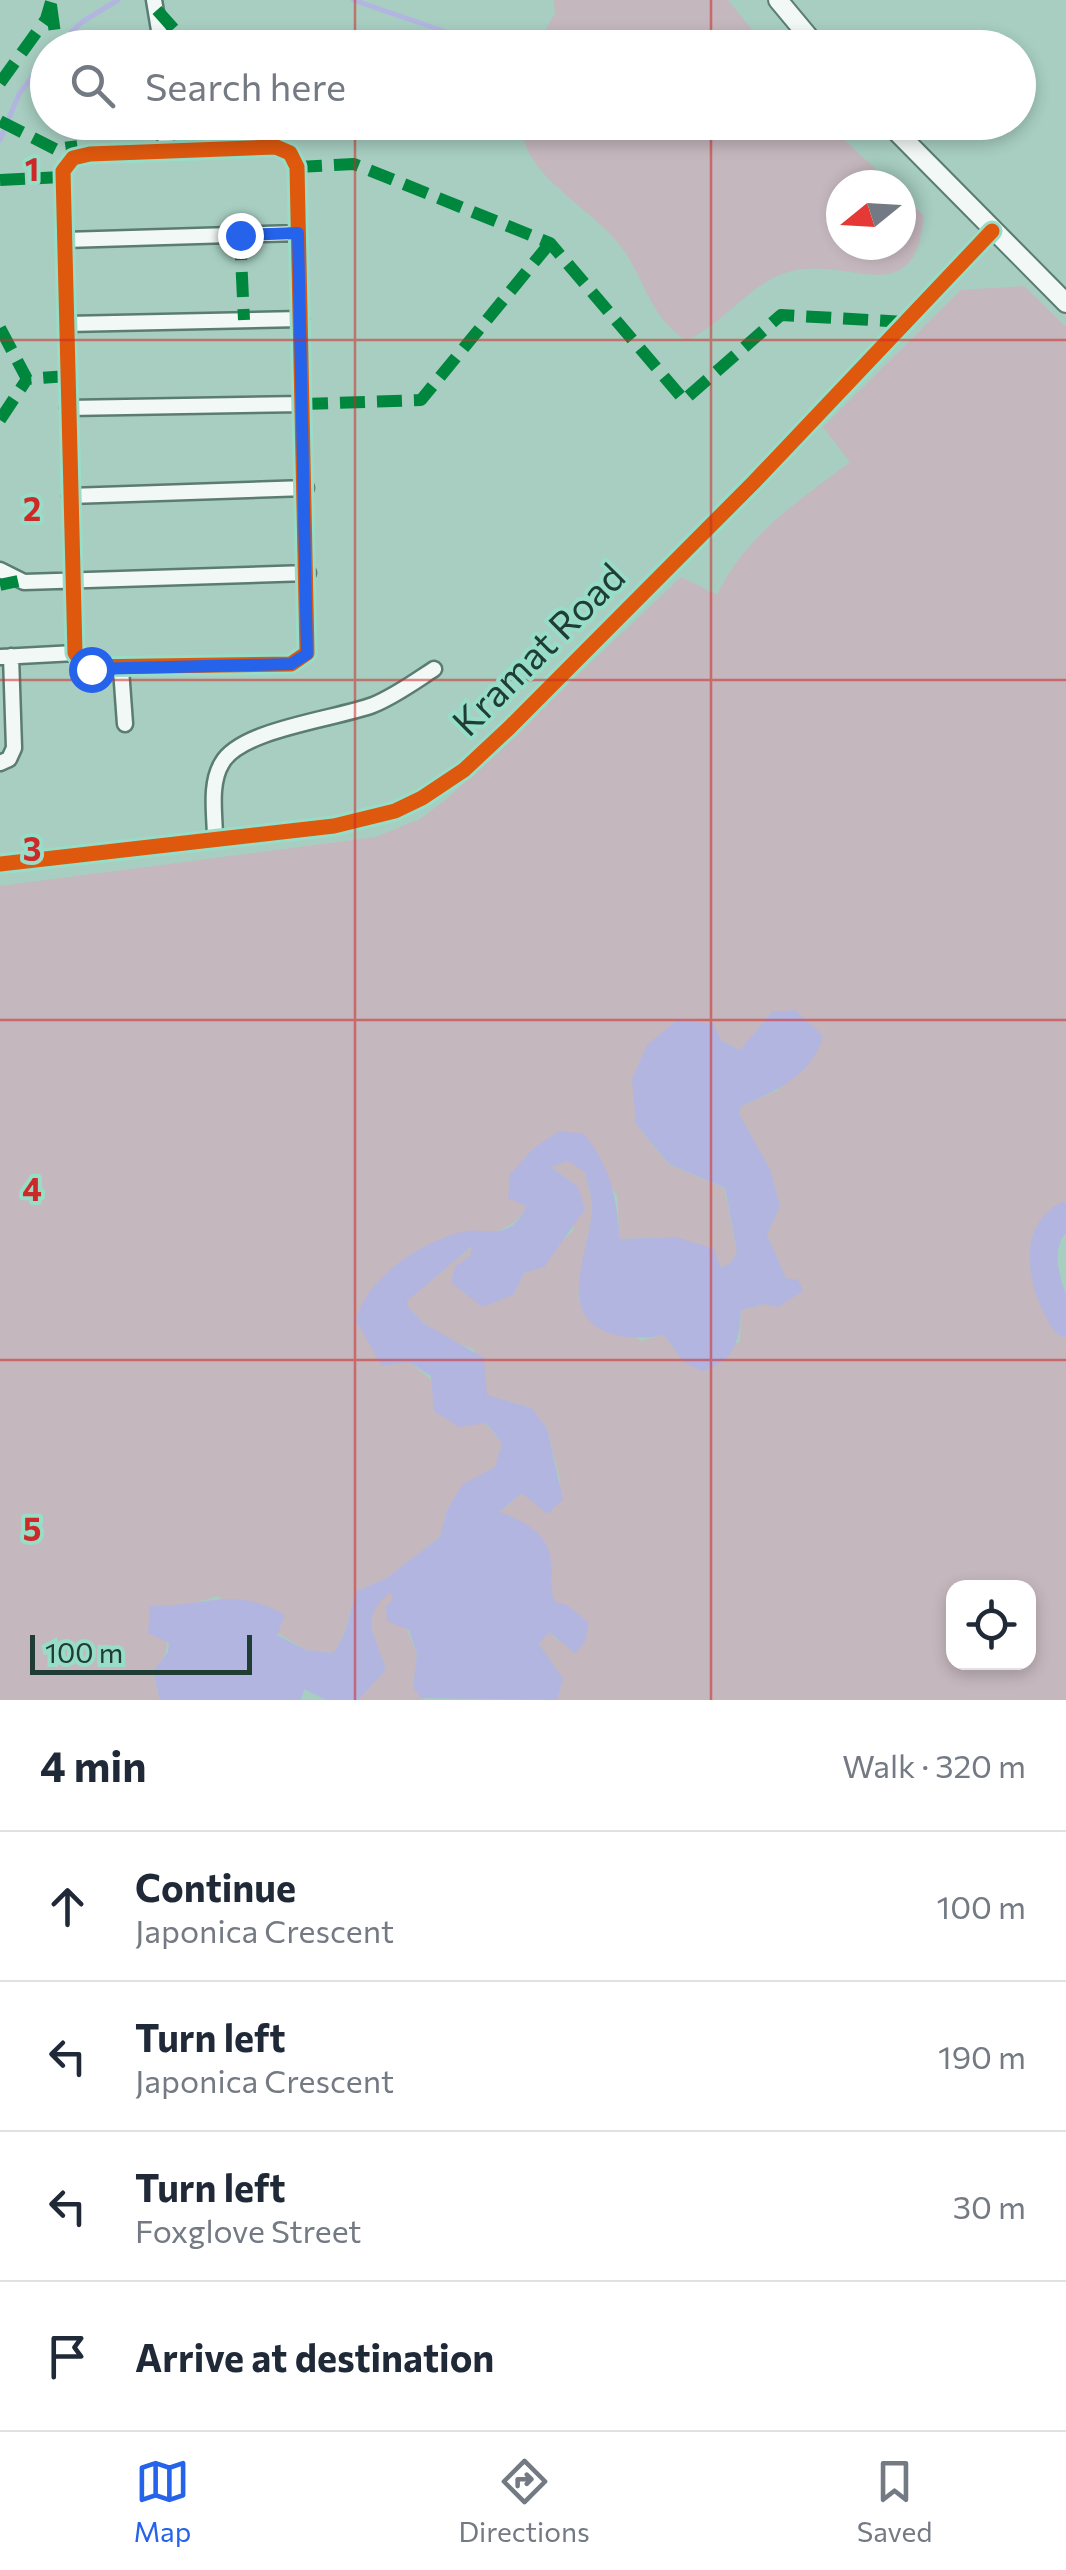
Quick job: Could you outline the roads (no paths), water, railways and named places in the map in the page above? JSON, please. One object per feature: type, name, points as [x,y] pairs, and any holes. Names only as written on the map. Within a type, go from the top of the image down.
[{"type":"main road","points":[[778,0],[803,30]]},
{"type":"main road","points":[[904,140],[1066,303]]},
{"type":"street","points":[[155,5],[159,30]]},
{"type":"street","points":[[166,140],[166,150]]},
{"type":"street","points":[[276,147],[287,151],[297,167],[298,233],[308,649],[299,662],[121,669],[91,669],[80,664],[76,654],[73,581],[62,177],[69,162],[90,154],[276,147]]},
{"type":"street","name":"Kramat Road","points":[[0,864],[363,820],[422,798],[464,770],[754,482],[992,230]]},
{"type":"street","points":[[65,240],[298,233]]},
{"type":"street","points":[[67,324],[301,319]]},
{"type":"street","points":[[68,408],[303,404]]},
{"type":"street","points":[[70,496],[306,488]]},
{"type":"street","points":[[0,570],[24,582],[308,573]]},
{"type":"street","points":[[0,763],[10,759],[14,748],[6,657],[76,654]]},
{"type":"street","points":[[121,669],[125,724]]},
{"type":"street","points":[[216,840],[214,787],[220,765],[230,752],[268,735],[376,704],[434,669]]},
{"type":"water","points":[[795,1010],[823,1036],[818,1050],[791,1080],[741,1106],[739,1114],[770,1169],[780,1206],[767,1235],[786,1278],[798,1280],[803,1291],[778,1307],[764,1304],[741,1310],[736,1341],[722,1362],[702,1371],[685,1363],[664,1335],[624,1336],[598,1328],[588,1320],[579,1283],[592,1201],[585,1172],[568,1161],[551,1167],[578,1187],[585,1209],[544,1267],[524,1273],[513,1295],[482,1307],[451,1282],[455,1267],[470,1256],[472,1246],[407,1301],[407,1306],[425,1324],[484,1358],[487,1395],[531,1408],[547,1428],[563,1500],[547,1514],[522,1493],[499,1512],[525,1523],[545,1542],[555,1602],[567,1605],[589,1623],[585,1642],[575,1653],[549,1632],[539,1644],[563,1679],[557,1700],[421,1698],[413,1687],[417,1654],[409,1630],[387,1621],[386,1606],[393,1600],[391,1592],[374,1610],[372,1619],[386,1670],[358,1700],[326,1700],[304,1689],[301,1700],[160,1700],[153,1671],[168,1652],[169,1643],[148,1633],[150,1606],[250,1601],[285,1615],[277,1635],[306,1650],[333,1653],[345,1632],[357,1591],[385,1579],[440,1537],[447,1510],[463,1484],[495,1467],[502,1443],[486,1423],[459,1427],[434,1411],[431,1376],[409,1362],[382,1366],[356,1321],[371,1290],[415,1252],[450,1235],[502,1230],[516,1222],[526,1206],[508,1198],[510,1174],[534,1148],[559,1131],[584,1134],[611,1183],[620,1239],[676,1237],[714,1249],[720,1267],[730,1264],[737,1251],[725,1188],[669,1164],[636,1124],[632,1079],[647,1045],[677,1020],[713,1024],[722,1041],[740,1050],[772,1012]]},
{"type":"waterway","points":[[74,30],[118,0]]},
{"type":"waterway","points":[[353,0],[440,30]]},
{"type":"waterway","points":[[0,140],[19,94],[30,80]]},
{"type":"waterway","points":[[1066,1216],[1054,1225],[1044,1252],[1047,1283],[1066,1323]]}]
